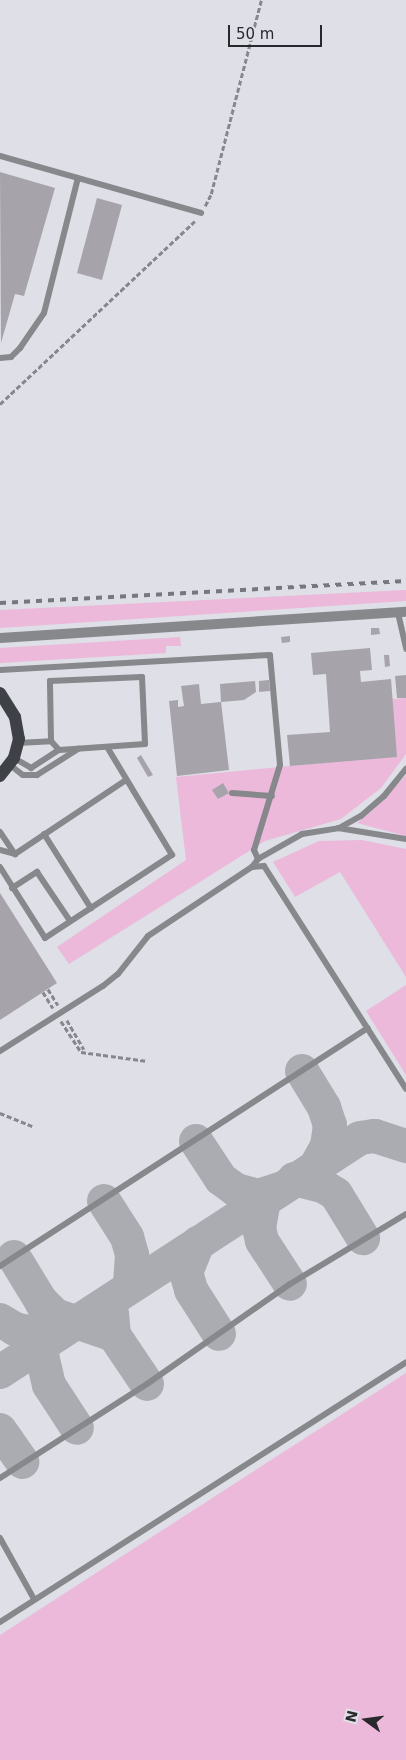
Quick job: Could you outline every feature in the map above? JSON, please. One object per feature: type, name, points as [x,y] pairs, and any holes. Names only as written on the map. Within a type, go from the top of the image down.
[{"type":"main road","points":[[0,693],[15,716],[18,743],[12,762],[0,776]]},
{"type":"street","points":[[0,638],[402,613]]},
{"type":"lane","points":[[0,156],[201,213]]},
{"type":"lane","points":[[0,358],[11,357],[20,348],[44,313],[78,178]]},
{"type":"lane","points":[[402,613],[406,649]]},
{"type":"lane","points":[[0,670],[270,655],[280,766],[254,850],[258,859]]},
{"type":"lane","points":[[12,762],[31,768],[59,750],[145,744],[142,677],[50,681],[51,741],[59,750]]},
{"type":"lane","points":[[18,743],[51,741]]},
{"type":"lane","points":[[0,867],[45,938],[172,855],[106,747]]},
{"type":"lane","points":[[12,762],[23,776],[37,775],[79,748]]},
{"type":"lane","points":[[0,1051],[103,986],[118,974],[148,936],[252,867],[258,859],[302,834],[338,828],[361,816],[378,801],[406,769]]},
{"type":"lane","points":[[0,850],[15,854],[126,780]]},
{"type":"lane","points":[[232,793],[272,796]]},
{"type":"lane","points":[[338,828],[406,839]]},
{"type":"lane","points":[[0,832],[15,854]]},
{"type":"lane","points":[[44,834],[91,908]]},
{"type":"lane","points":[[252,867],[264,866],[406,1089]]},
{"type":"lane","points":[[12,888],[37,872],[70,921]]},
{"type":"lane","points":[[0,1266],[368,1028]]},
{"type":"lane","points":[[0,1478],[147,1384],[290,1284],[406,1214]]},
{"type":"lane","points":[[0,1622],[406,1362]]},
{"type":"lane","points":[[0,1538],[34,1599]]},
{"type":"path","points":[[0,404],[201,213],[211,194],[261,0]]},
{"type":"path","points":[[84,1050],[147,1061]]},
{"type":"path","points":[[0,1113],[32,1126]]},
{"type":"shaded area","points":[[406,590],[406,601],[0,628],[0,610]]},
{"type":"shaded area","points":[[180,637],[181,646],[166,646],[166,653],[0,663],[0,648]]},
{"type":"shaded area","points":[[406,698],[406,754],[381,788],[341,819],[265,841],[69,964],[57,947],[186,860],[176,777],[330,762],[392,699]]},
{"type":"shaded area","points":[[406,775],[406,836],[357,823],[373,810]]},
{"type":"shaded area","points":[[362,840],[406,849],[406,977],[340,872],[295,897],[273,862],[319,841]]},
{"type":"shaded area","points":[[406,985],[406,1075],[366,1011]]},
{"type":"shaded area","points":[[406,1373],[406,1760],[0,1760],[0,1635]]},
{"type":"building","points":[[0,172],[55,188],[24,296],[15,294],[1,343]]},
{"type":"building","points":[[97,198],[122,205],[102,280],[77,273]]},
{"type":"building","points":[[371,628],[379,628],[380,634],[371,635]]},
{"type":"building","points":[[290,636],[290,642],[282,643],[281,637]]},
{"type":"building","points":[[370,648],[372,670],[360,671],[361,682],[391,679],[397,757],[290,766],[287,735],[330,732],[326,674],[313,675],[311,653]]},
{"type":"building","points":[[384,655],[389,655],[390,666],[385,667]]},
{"type":"building","points":[[406,675],[406,698],[397,698],[395,676]]},
{"type":"building","points":[[269,680],[270,691],[259,692],[259,681]]},
{"type":"building","points":[[255,681],[256,692],[244,700],[221,702],[220,684]]},
{"type":"building","points":[[199,684],[201,704],[221,702],[229,770],[177,776],[169,701],[178,700],[178,707],[184,706],[181,686]]},
{"type":"building","points":[[141,755],[153,775],[148,777],[137,758]]},
{"type":"building","points":[[223,783],[229,793],[218,799],[212,790]]},
{"type":"building","points":[[0,893],[57,983],[0,1020]]},
{"type":"taxiway","points":[[302,1071],[324,1107],[330,1125],[327,1146],[317,1164]]},
{"type":"taxiway","points":[[0,1372],[360,1138],[375,1136],[406,1146]]},
{"type":"taxiway","points":[[196,1141],[221,1179],[236,1190],[258,1196],[280,1189]]},
{"type":"taxiway","points":[[294,1179],[323,1186],[336,1194],[363,1238]]},
{"type":"taxiway","points":[[264,1200],[259,1228],[262,1241],[290,1284]]},
{"type":"taxiway","points":[[104,1201],[127,1237],[132,1255],[130,1287]]},
{"type":"taxiway","points":[[198,1243],[186,1272],[191,1290],[219,1334]]},
{"type":"taxiway","points":[[14,1257],[41,1301],[55,1315],[114,1335]]},
{"type":"taxiway","points":[[41,1301],[47,1314],[42,1355],[49,1385],[77,1428]]},
{"type":"taxiway","points":[[112,1313],[114,1335],[147,1384]]},
{"type":"taxiway","points":[[0,1320],[15,1329],[32,1333],[59,1333]]},
{"type":"taxiway","points":[[0,1430],[22,1462]]},
{"type":"railway","points":[[0,603],[406,581]]}]
